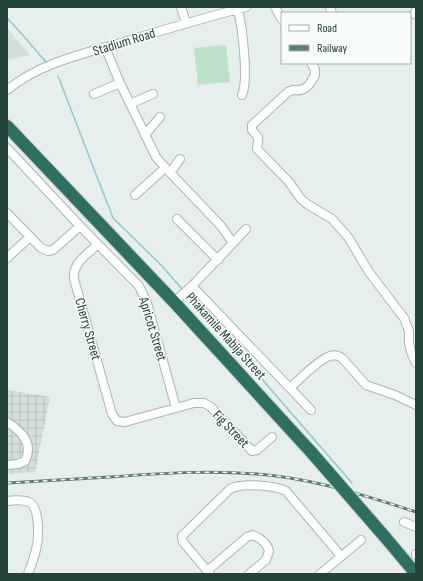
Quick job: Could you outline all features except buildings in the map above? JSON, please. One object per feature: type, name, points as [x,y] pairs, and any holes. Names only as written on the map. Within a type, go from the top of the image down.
[{"type":"highway","name":"Phakamile Mabija Street","points":[[9,131],[174,302],[312,453],[416,574]]},
{"type":"street","points":[[181,7],[186,23]]},
{"type":"street","name":"Stadium Road","points":[[7,89],[25,76],[42,68],[186,23],[246,7]]},
{"type":"street","points":[[275,7],[281,18]]},
{"type":"street","points":[[238,9],[245,70],[242,95]]},
{"type":"street","points":[[106,47],[120,83],[156,156],[222,226],[233,243]]},
{"type":"street","points":[[312,64],[315,69],[316,75],[306,87],[299,91],[293,90],[288,92],[252,125],[252,130],[259,140],[257,149],[289,182],[301,199],[332,219],[345,233],[369,272],[404,318],[408,330],[411,352],[416,363]]},
{"type":"street","points":[[94,94],[120,83]]},
{"type":"street","points":[[130,104],[152,94]]},
{"type":"street","points":[[145,134],[160,117]]},
{"type":"street","name":"Apricot Street","points":[[7,148],[139,286],[147,303],[176,408]]},
{"type":"street","points":[[135,195],[180,159]]},
{"type":"street","points":[[7,213],[44,250],[53,250],[80,226]]},
{"type":"street","points":[[177,219],[218,260]]},
{"type":"street","points":[[174,302],[218,260],[246,229]]},
{"type":"street","points":[[7,258],[30,237]]},
{"type":"street","name":"Cherry Street","points":[[98,244],[76,265],[74,279],[112,414],[117,421]]},
{"type":"street","points":[[129,276],[140,266]]},
{"type":"street","points":[[192,286],[311,410]]},
{"type":"street","points":[[408,330],[416,325]]},
{"type":"street","points":[[290,388],[321,361],[334,355],[342,358],[366,385],[395,395],[416,405]]},
{"type":"street","name":"Fig Street","points":[[117,421],[125,422],[194,403],[204,403],[211,407],[252,451],[257,450],[272,437]]},
{"type":"street","points":[[7,422],[21,433],[28,446],[25,461],[18,464],[7,465]]},
{"type":"street","points":[[249,574],[266,560],[269,551],[259,538],[254,535],[247,537],[209,572],[184,542],[182,537],[184,532],[230,489],[241,485],[276,488],[286,491],[341,556]]},
{"type":"street","points":[[7,501],[30,502],[35,508],[37,544],[28,574]]},
{"type":"street","points":[[404,522],[416,527]]},
{"type":"street","points":[[324,573],[341,556],[361,540]]},
{"type":"shaded area","points":[[7,28],[30,55],[7,60]]},
{"type":"shaded area","points":[[7,390],[50,397],[35,472],[7,474]]},
{"type":"green space","points":[[226,45],[230,82],[198,85],[194,48]]},
{"type":"waterway","points":[[7,18],[47,63]]},
{"type":"waterway","points":[[58,76],[113,218],[162,266],[182,289]]},
{"type":"waterway","points":[[190,300],[228,340],[352,483]]},
{"type":"railway","points":[[7,483],[172,473],[213,472],[255,474],[276,476],[329,486],[416,512]]}]
